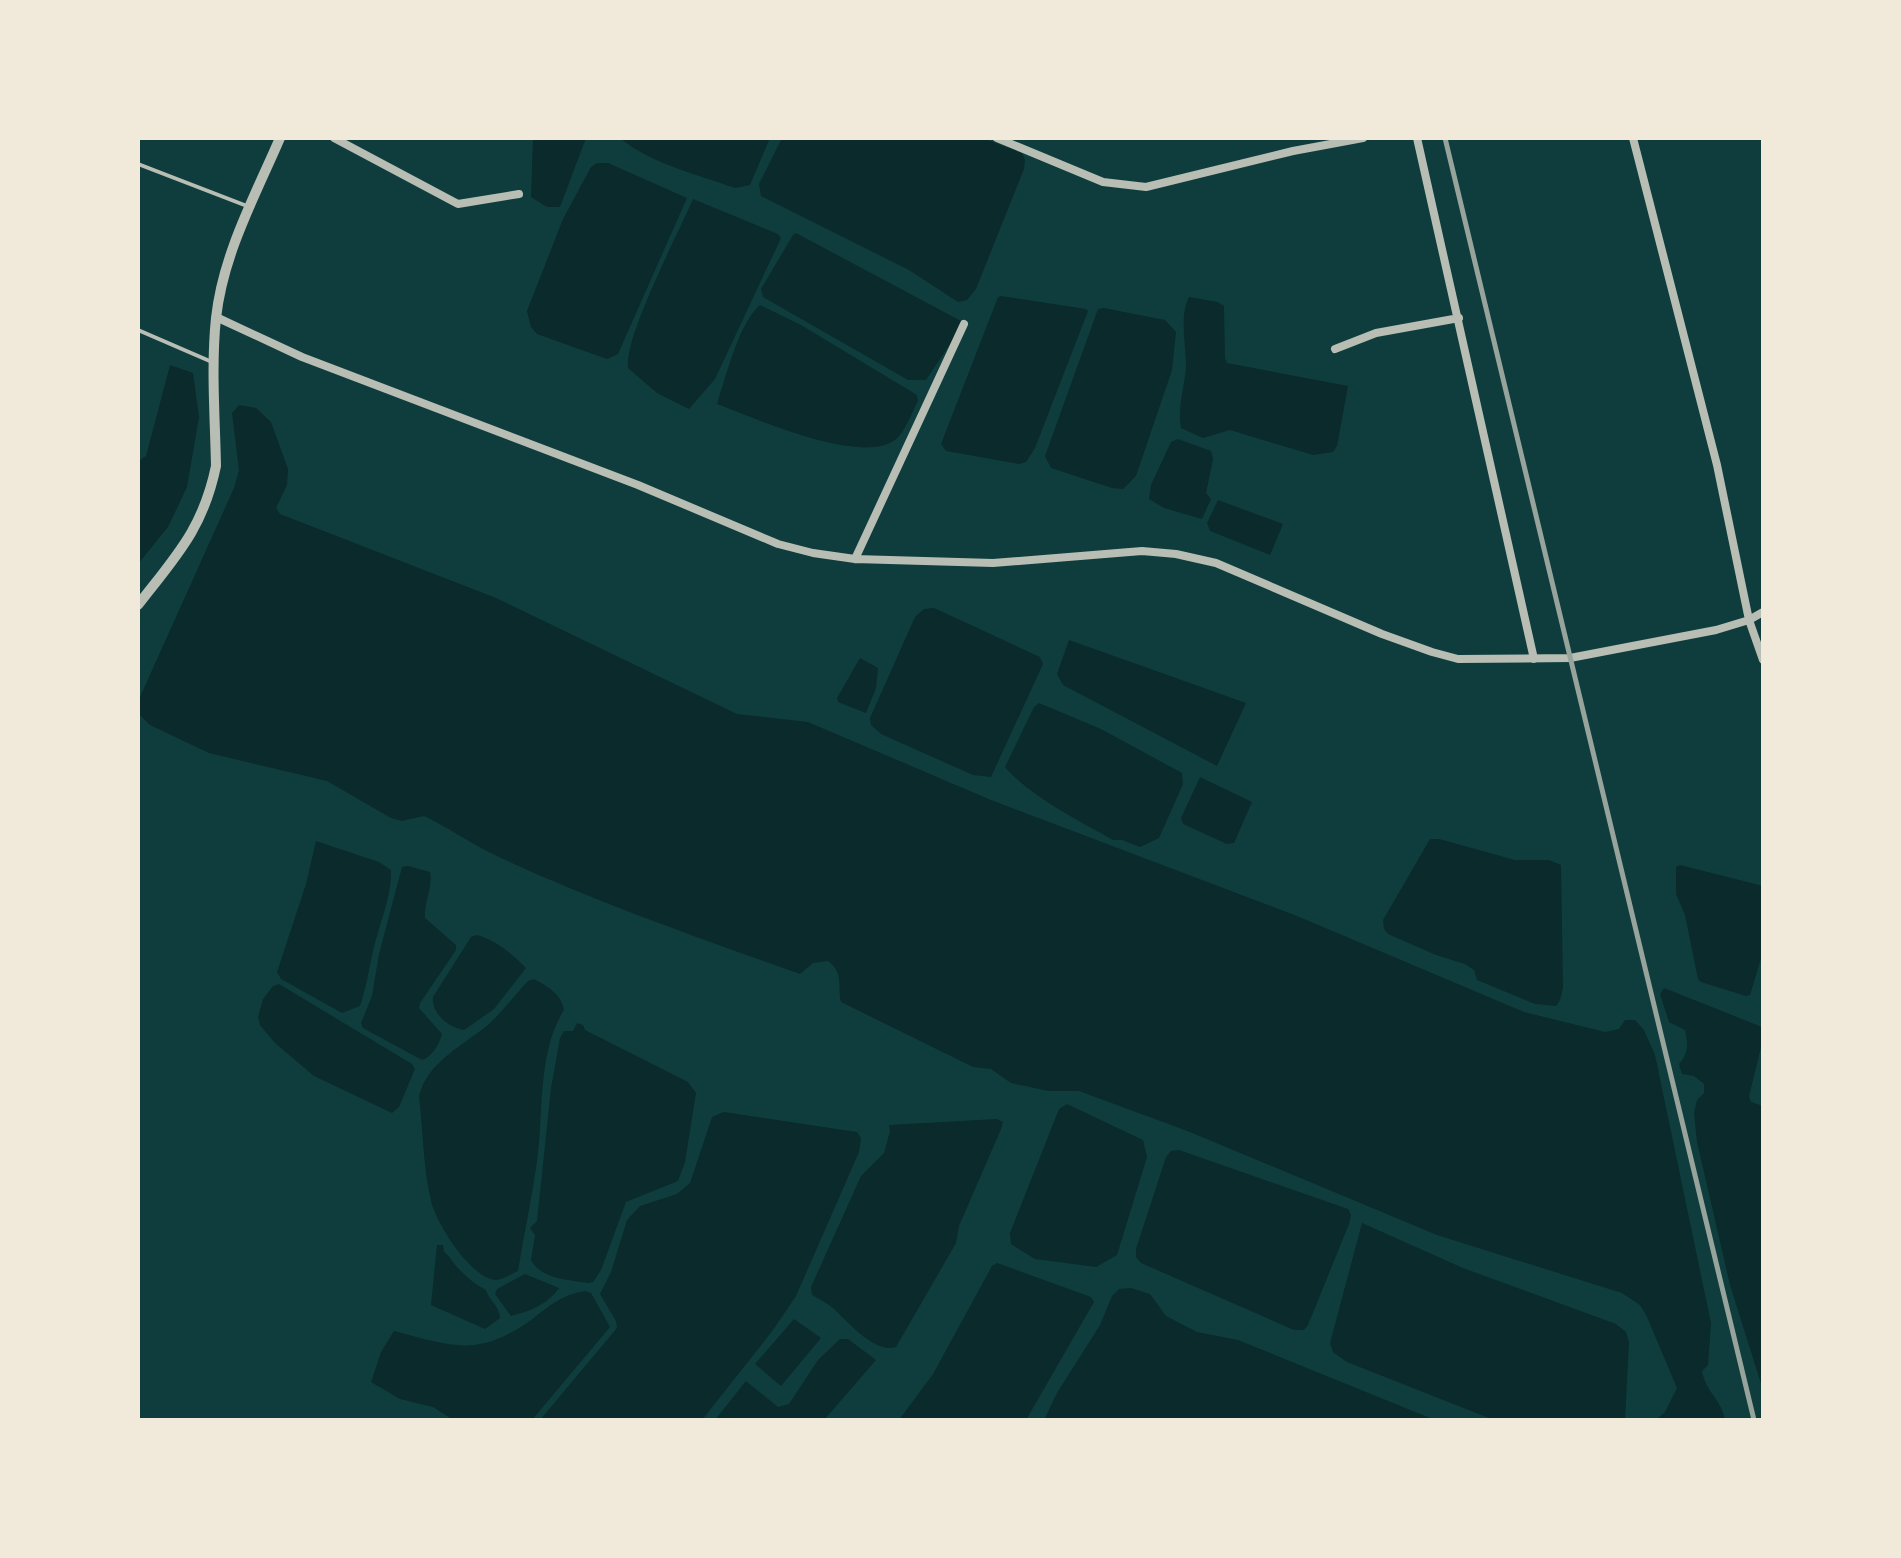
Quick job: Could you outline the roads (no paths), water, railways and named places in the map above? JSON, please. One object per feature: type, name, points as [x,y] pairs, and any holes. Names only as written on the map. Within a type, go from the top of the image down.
[{"type":"street","points":[[138,605],[191,537],[211,488],[216,466],[216,317],[225,273],[280,138]]},
{"type":"street","points":[[334,138],[458,204],[519,194]]},
{"type":"street","points":[[997,138],[1103,182],[1146,187],[1293,151],[1363,138]]},
{"type":"street","points":[[1417,138],[1534,659]]},
{"type":"street","points":[[1633,138],[1717,465],[1749,620],[1763,660]]},
{"type":"street","points":[[216,317],[302,357],[638,485],[778,544],[813,553],[855,559],[993,563],[1142,551],[1176,554],[1216,563],[1432,652],[1458,659],[1570,658],[1716,630],[1749,620],[1763,612]]},
{"type":"street","points":[[1335,349],[1376,333],[1459,318]]},
{"type":"street","points":[[855,559],[964,324]]},
{"type":"lane","points":[[138,164],[250,207]]},
{"type":"lane","points":[[138,330],[214,359]]},
{"type":"water","points":[[533,138],[586,138],[560,207],[547,207],[531,197]]},
{"type":"water","points":[[620,138],[770,138],[750,185],[735,188],[660,162]]},
{"type":"water","points":[[782,138],[982,138],[1022,153],[1024,169],[976,289],[967,300],[958,302],[909,270],[761,196],[759,184]]},
{"type":"water","points":[[597,163],[608,163],[687,198],[618,354],[607,359],[537,334],[531,327],[527,311],[563,219],[591,167]]},
{"type":"water","points":[[693,199],[778,234],[781,238],[715,379],[689,409],[657,393],[628,368],[634,333]]},
{"type":"water","points":[[796,233],[961,321],[962,326],[926,380],[908,380],[763,297],[761,289]]},
{"type":"water","points":[[998,297],[1088,311],[1035,448],[1026,462],[1019,464],[946,451],[941,444]]},
{"type":"water","points":[[1189,297],[1224,306],[1227,363],[1348,386],[1337,446],[1333,452],[1313,455],[1230,430],[1203,438],[1181,428],[1186,366],[1184,322]]},
{"type":"water","points":[[760,305],[801,325],[917,395],[918,401],[899,436],[881,446],[835,444],[717,404],[740,337],[752,313]]},
{"type":"water","points":[[1098,309],[1165,320],[1176,332],[1172,370],[1136,476],[1123,489],[1051,468],[1045,456]]},
{"type":"water","points":[[170,365],[193,373],[199,417],[187,487],[168,527],[138,564],[138,461],[146,456]]},
{"type":"water","points":[[239,405],[256,408],[271,422],[288,469],[287,485],[276,508],[280,514],[496,598],[737,714],[808,722],[991,800],[1297,916],[1524,1012],[1605,1032],[1619,1029],[1625,1020],[1635,1020],[1644,1030],[1655,1055],[1711,1323],[1708,1365],[1702,1371],[1725,1420],[1656,1420],[1665,1412],[1677,1388],[1647,1317],[1640,1305],[1622,1293],[1437,1235],[1190,1132],[1079,1091],[1048,1091],[1011,1083],[991,1069],[973,1067],[841,1002],[838,974],[828,961],[813,963],[800,974],[573,889],[489,852],[424,816],[402,821],[391,818],[327,781],[209,753],[150,725],[140,715],[140,697],[234,488],[239,470],[232,413]]},
{"type":"water","points":[[1178,439],[1211,451],[1213,459],[1206,493],[1211,499],[1202,519],[1164,508],[1149,499],[1151,485],[1171,442]]},
{"type":"water","points":[[1218,500],[1283,524],[1270,555],[1210,531],[1207,523]]},
{"type":"water","points":[[934,608],[1040,657],[1043,664],[991,777],[973,775],[881,734],[871,725],[870,718],[915,617],[924,609]]},
{"type":"water","points":[[1069,640],[1246,703],[1217,766],[1063,685],[1057,674]]},
{"type":"water","points":[[860,658],[878,668],[876,688],[866,713],[838,702],[837,698]]},
{"type":"water","points":[[1039,703],[1101,729],[1182,773],[1183,784],[1159,838],[1140,847],[1113,840],[1041,798],[1005,767],[1034,707]]},
{"type":"water","points":[[1200,777],[1252,802],[1234,843],[1227,844],[1183,824],[1181,818]]},
{"type":"water","points":[[1430,839],[1515,860],[1549,860],[1561,865],[1563,988],[1556,1006],[1535,1004],[1477,980],[1474,970],[1465,964],[1436,955],[1388,934],[1384,929],[1383,920]]},
{"type":"water","points":[[316,841],[379,862],[391,870],[387,900],[360,1006],[342,1013],[281,979],[277,972],[306,884]]},
{"type":"water","points":[[1680,865],[1763,886],[1763,952],[1750,995],[1698,979],[1685,915],[1676,894],[1676,867]]},
{"type":"water","points":[[402,867],[430,872],[425,918],[456,945],[456,950],[420,1003],[419,1008],[442,1034],[435,1049],[422,1060],[363,1028],[361,1023],[372,996],[379,954]]},
{"type":"water","points":[[477,935],[503,948],[526,968],[494,1009],[464,1030],[442,1019],[435,1009],[433,997],[471,937]]},
{"type":"water","points":[[534,979],[557,995],[564,1010],[555,1027],[545,1064],[537,1161],[518,1271],[495,1280],[485,1277],[465,1259],[434,1211],[426,1175],[419,1096],[438,1064],[489,1024],[528,981]]},
{"type":"water","points":[[279,984],[412,1064],[415,1069],[399,1107],[392,1113],[314,1076],[275,1043],[260,1025],[258,1017],[263,999],[273,986]]},
{"type":"water","points":[[1664,988],[1762,1027],[1763,1039],[1749,1096],[1751,1102],[1763,1106],[1763,1390],[1730,1285],[1697,1142],[1694,1113],[1697,1100],[1704,1093],[1704,1084],[1694,1076],[1682,1074],[1679,1064],[1687,1048],[1685,1030],[1669,1022],[1660,994]]},
{"type":"water","points":[[577,1023],[583,1025],[585,1030],[688,1082],[696,1093],[685,1162],[678,1181],[626,1202],[601,1270],[593,1282],[588,1283],[548,1275],[531,1260],[535,1235],[530,1228],[537,1221],[551,1088],[560,1038],[564,1031],[573,1031]]},
{"type":"water","points":[[1067,1104],[1143,1140],[1147,1157],[1117,1255],[1096,1267],[1035,1259],[1011,1244],[1010,1233],[1059,1109]]},
{"type":"water","points":[[724,1112],[857,1132],[861,1138],[859,1152],[796,1296],[702,1420],[540,1420],[617,1328],[600,1294],[611,1272],[627,1220],[640,1206],[677,1194],[690,1183],[712,1117]]},
{"type":"water","points":[[997,1119],[1003,1122],[1001,1129],[959,1226],[956,1243],[896,1347],[879,1346],[812,1295],[811,1287],[861,1176],[884,1153],[889,1125]]},
{"type":"water","points":[[1179,1150],[1348,1209],[1351,1215],[1349,1224],[1304,1330],[1294,1330],[1141,1263],[1136,1257],[1166,1157],[1171,1151]]},
{"type":"water","points":[[1362,1223],[1463,1268],[1616,1324],[1626,1332],[1629,1342],[1625,1420],[1494,1420],[1347,1362],[1333,1352],[1330,1343]]},
{"type":"water","points":[[437,1245],[443,1245],[444,1252],[456,1266],[486,1290],[496,1306],[500,1318],[485,1329],[431,1305]]},
{"type":"water","points":[[997,1263],[1091,1297],[1094,1302],[1026,1420],[899,1420],[933,1374],[992,1266]]},
{"type":"water","points":[[525,1274],[559,1288],[538,1306],[511,1316],[495,1294],[497,1289]]},
{"type":"water","points":[[1131,1288],[1150,1294],[1166,1316],[1197,1332],[1238,1340],[1435,1420],[1044,1420],[1057,1393],[1100,1325],[1112,1296],[1119,1289]]},
{"type":"water","points":[[585,1291],[591,1293],[610,1327],[532,1420],[453,1420],[433,1407],[400,1399],[371,1382],[381,1352],[394,1331],[449,1344],[480,1344],[512,1332],[556,1301]]},
{"type":"water","points":[[794,1319],[821,1338],[781,1386],[755,1364]]},
{"type":"water","points":[[840,1339],[848,1339],[876,1360],[824,1420],[715,1420],[746,1381],[778,1407],[789,1404],[818,1360]]},
{"type":"railway","points":[[1445,138],[1754,1420]]}]
